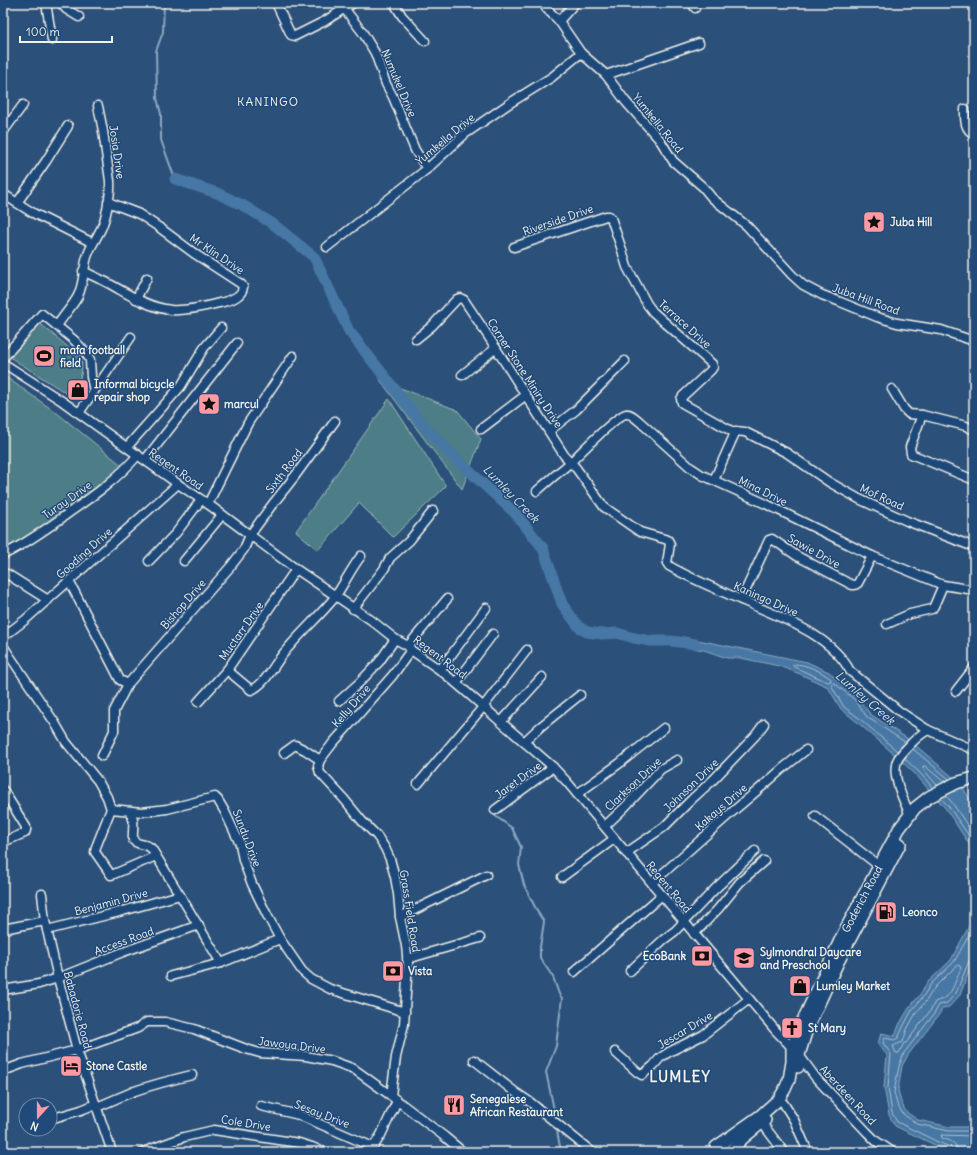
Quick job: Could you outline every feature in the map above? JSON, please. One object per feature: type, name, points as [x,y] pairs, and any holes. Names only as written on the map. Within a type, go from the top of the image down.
[{"type":"main road","points":[[915,812],[929,797],[956,784],[974,778]]},
{"type":"main road","points":[[915,812],[944,795],[974,784]]},
{"type":"main road","name":"Goderich Road","points":[[730,1152],[743,1138],[784,1104],[792,1092],[796,1080],[796,1051],[799,1029],[843,934],[879,866],[900,829],[915,812]]},
{"type":"main road","name":"Goderich Road","points":[[717,1150],[780,1099],[785,1090],[796,1051],[827,985],[915,812]]},
{"type":"street","points":[[46,3],[52,40]]},
{"type":"street","points":[[61,3],[66,9],[79,17]]},
{"type":"street","points":[[276,3],[291,35],[295,36],[325,21],[353,3]]},
{"type":"street","points":[[394,3],[402,16],[425,41]]},
{"type":"street","name":"Yumkella Road","points":[[544,3],[546,8],[559,21],[581,53],[606,75],[626,102],[660,140],[673,161],[704,187],[712,198],[747,226],[783,264]]},
{"type":"street","points":[[559,21],[575,3]]},
{"type":"street","name":"Numukel Drive","points":[[344,8],[363,33],[375,53],[386,84],[415,150],[427,169]]},
{"type":"street","points":[[606,75],[699,43]]},
{"type":"street","name":"Yumkella Drive","points":[[327,247],[427,169],[465,134],[510,103],[552,77],[581,53]]},
{"type":"street","points":[[3,132],[23,105]]},
{"type":"street","name":"Josia Drive","points":[[57,326],[77,297],[83,280],[83,271],[89,251],[101,229],[108,202],[110,181],[98,106]]},
{"type":"street","points":[[965,109],[966,125],[969,131],[974,134]]},
{"type":"street","points":[[16,203],[46,161],[68,126]]},
{"type":"street","points":[[3,194],[33,213],[93,244]]},
{"type":"street","name":"Mr Klin Drive","points":[[83,271],[105,281],[136,299],[156,307],[171,310],[191,309],[223,302],[235,298],[243,291],[243,287],[221,270],[195,254],[160,228],[129,210],[108,202]]},
{"type":"street","name":"Riverside Drive","points":[[514,247],[609,216]]},
{"type":"street","name":"Terrace Drive","points":[[609,216],[617,233],[627,267],[647,304],[653,312],[712,364],[713,367],[711,370],[683,396],[681,399],[682,403],[734,433]]},
{"type":"street","name":"Juba Hill Road","points":[[783,264],[803,285],[822,296],[897,323],[932,328],[974,341]]},
{"type":"street","points":[[136,299],[147,278]]},
{"type":"street","name":"Corner Stone Miniry Drive","points":[[416,339],[432,326],[457,299],[460,298],[464,300],[570,462]]},
{"type":"street","points":[[3,358],[42,314],[74,340],[86,353],[90,360],[94,391]]},
{"type":"street","points":[[127,447],[182,386],[204,348],[221,328]]},
{"type":"street","points":[[79,413],[131,337]]},
{"type":"street","name":"Turay Drive","points":[[3,555],[34,538],[113,481],[141,458],[237,343]]},
{"type":"street","points":[[462,375],[496,348]]},
{"type":"street","points":[[150,561],[205,502],[248,423],[293,356]]},
{"type":"street","points":[[549,431],[576,410],[625,361]]},
{"type":"street","name":"Regent Road","points":[[3,363],[62,401],[205,502],[296,569],[370,620],[395,640],[440,670],[484,707],[553,767],[605,826],[749,999],[796,1051]]},
{"type":"street","points":[[892,389],[904,409],[909,414],[922,415],[966,426],[974,430]]},
{"type":"street","points":[[481,429],[526,395]]},
{"type":"street","name":"Mina Drive","points":[[570,462],[609,425],[626,414],[639,421],[690,467],[702,475],[766,504],[872,556],[943,585],[974,590]]},
{"type":"street","points":[[922,415],[910,447],[911,454],[974,480]]},
{"type":"street","name":"Sixth Road","points":[[250,536],[335,421]]},
{"type":"street","name":"Mof Road","points":[[734,433],[738,430],[745,432],[787,453],[829,482],[859,500],[907,521],[974,547]]},
{"type":"street","points":[[714,480],[730,447],[734,433]]},
{"type":"street","points":[[537,491],[570,462]]},
{"type":"street","name":"Kaningo Drive","points":[[570,462],[604,507],[640,532],[668,540],[670,544],[667,563],[670,566],[800,626],[838,653],[850,671],[899,711],[928,730],[974,750]]},
{"type":"street","name":"Gooding Drive","points":[[3,637],[48,600],[178,484]]},
{"type":"street","points":[[353,608],[390,558],[408,541],[433,511]]},
{"type":"street","points":[[184,561],[222,515]]},
{"type":"street","name":"Bishop Drive","points":[[102,756],[114,732],[114,711],[128,684],[231,566],[244,549],[250,536]]},
{"type":"street","name":"Sawie Drive","points":[[741,600],[769,540],[772,539],[797,556],[852,585],[858,583],[872,556]]},
{"type":"street","points":[[227,670],[251,690],[254,689],[268,676],[283,654],[335,596],[361,556]]},
{"type":"street","name":"Muctarr Drive","points":[[198,702],[227,670],[296,569]]},
{"type":"street","points":[[4,575],[48,600]]},
{"type":"street","points":[[69,581],[120,680],[128,684]]},
{"type":"street","points":[[887,624],[910,614],[932,609],[943,585]]},
{"type":"street","name":"Kelly Drive","points":[[320,760],[393,674],[409,648],[448,599]]},
{"type":"street","points":[[440,670],[486,608]]},
{"type":"street","points":[[456,683],[494,634]]},
{"type":"street","points":[[339,701],[379,662],[395,640]]},
{"type":"street","points":[[3,646],[55,723],[66,742],[98,781],[107,797],[111,809],[95,852],[111,875],[156,856]]},
{"type":"street","points":[[418,784],[484,707],[527,650]]},
{"type":"street","points":[[956,691],[974,668]]},
{"type":"street","points":[[501,722],[542,677]]},
{"type":"street","points":[[524,742],[540,727],[580,695]]},
{"type":"street","name":"Johnson Drive","points":[[626,853],[664,827],[713,780],[764,724]]},
{"type":"street","points":[[577,794],[620,763],[664,728]]},
{"type":"street","points":[[915,812],[899,788],[895,768],[898,759],[913,740],[928,730]]},
{"type":"street","points":[[284,753],[295,745],[320,760]]},
{"type":"street","name":"Kakays Drive","points":[[652,883],[782,768],[806,750]]},
{"type":"street","name":"Grass Field Road","points":[[320,760],[318,766],[320,773],[386,848],[395,877],[400,917],[406,946],[407,990],[404,1024],[396,1057],[394,1098],[381,1135],[372,1150]]},
{"type":"street","name":"Clarkson Drive","points":[[605,826],[638,795],[661,770],[677,760]]},
{"type":"street","name":"Jaret Drive","points":[[495,810],[553,767]]},
{"type":"street","points":[[3,790],[26,827],[26,830],[25,832],[3,842]]},
{"type":"street","name":"Sundu Drive","points":[[111,809],[142,812],[167,809],[215,796],[225,812],[240,844],[243,860],[252,884],[280,940],[302,971],[316,983],[335,991],[405,1012]]},
{"type":"street","points":[[130,811],[134,822],[133,840],[137,843],[150,847],[221,963]]},
{"type":"street","points":[[816,816],[879,866]]},
{"type":"street","points":[[562,876],[614,838]]},
{"type":"street","points":[[630,971],[684,922],[755,851]]},
{"type":"street","points":[[694,934],[718,909],[740,882],[764,862]]},
{"type":"street","points":[[400,917],[486,875]]},
{"type":"street","name":"Babadorie Road","points":[[42,894],[45,921],[77,1050],[112,1152]]},
{"type":"street","name":"Benjamin Drive","points":[[48,930],[180,895]]},
{"type":"street","points":[[574,972],[662,895]]},
{"type":"street","points":[[3,929],[45,921]]},
{"type":"street","name":"Access Road","points":[[3,990],[38,984],[58,978],[123,952],[199,925]]},
{"type":"street","points":[[407,959],[480,938]]},
{"type":"street","points":[[170,976],[221,963],[280,940]]},
{"type":"street","name":"Jescar Drive","points":[[615,1052],[642,1075],[660,1058],[702,1035],[749,999]]},
{"type":"street","name":"Jawoya Drive","points":[[3,1071],[22,1064],[77,1050],[138,1028],[147,1022],[165,1022],[194,1029],[260,1053],[306,1056],[332,1061],[354,1070],[394,1098],[463,1152]]},
{"type":"street","name":"Aberdeen Road","points":[[796,1051],[816,1078],[867,1132],[888,1151]]},
{"type":"street","points":[[474,1060],[536,1106],[592,1152]]},
{"type":"street","points":[[58,1117],[169,1080],[192,1075]]},
{"type":"street","points":[[784,1104],[794,1120],[808,1152]]},
{"type":"street","name":"Sesay Drive","points":[[261,1106],[299,1114],[372,1150]]},
{"type":"street","points":[[762,1123],[784,1152]]},
{"type":"street","name":"Cole Drive","points":[[143,1152],[184,1137],[214,1130],[299,1143],[323,1152]]},
{"type":"green space","name":"mafa football field","points":[[36,320],[81,358],[82,370],[80,378],[69,395],[5,354]]},
{"type":"green space","points":[[3,375],[57,413],[124,467],[79,503],[15,547],[3,552],[4,483]]},
{"type":"green space","points":[[380,380],[457,410],[481,439],[462,489]]},
{"type":"green space","points":[[389,399],[446,486],[393,537],[359,503],[318,550],[296,531]]},
{"type":"water","points":[[683,637],[807,662],[829,672],[858,698],[870,714],[908,739],[961,784],[974,807],[974,856],[971,847],[946,809],[916,775],[895,755],[841,709],[828,687],[779,666],[741,658],[727,658],[704,650],[681,646]]},
{"type":"water","points":[[974,905],[974,958],[960,995],[949,1007],[943,1008],[908,1055],[902,1066],[898,1090],[901,1102],[906,1112],[918,1120],[950,1127],[974,1127],[974,1152],[954,1152],[937,1146],[895,1126],[889,1115],[884,1087],[887,1055],[878,1044],[881,1033],[895,1036],[899,1025],[909,1008],[928,982],[951,960],[968,928]]},
{"type":"waterway","points":[[164,3],[163,32],[156,51],[157,98],[161,114],[161,140],[175,179]]},
{"type":"waterway","name":"Lumley Creek","points":[[175,179],[217,193],[244,206],[273,224],[314,257],[349,331],[421,423],[457,460],[515,513],[543,548],[562,604],[579,627],[587,632],[602,634],[617,633],[651,641],[671,641],[695,644]]},
{"type":"waterway","points":[[494,815],[512,828],[521,847],[519,865],[524,885],[544,922],[540,947],[540,958],[553,977],[562,998],[556,1046],[546,1072],[556,1119]]},
{"type":"waterway","points":[[557,1131],[561,1152]]},
{"type":"place","name":"Juba Hill","points":[[874,222]]},
{"type":"place","name":"mafa football field","points":[[44,356]]},
{"type":"place","name":"Informal bicycle repair shop","points":[[78,390]]},
{"type":"place","name":"marcul","points":[[209,404]]},
{"type":"place","name":"Leonco","points":[[886,912]]},
{"type":"place","name":"EcoBank","points":[[702,956]]},
{"type":"place","name":"Sylmondral Daycare and Preschool","points":[[744,958]]},
{"type":"place","name":"Vista","points":[[393,971]]},
{"type":"place","name":"Lumley Market","points":[[800,986]]},
{"type":"place","name":"St Mary","points":[[792,1028]]},
{"type":"place","name":"Stone Castle","points":[[71,1066]]},
{"type":"place","name":"Senegalese African Restaurant","points":[[454,1105]]},
{"type":"district","name":"KANINGO","points":[[268,102]]},
{"type":"district","name":"LUMLEY","points":[[680,1077]]}]
